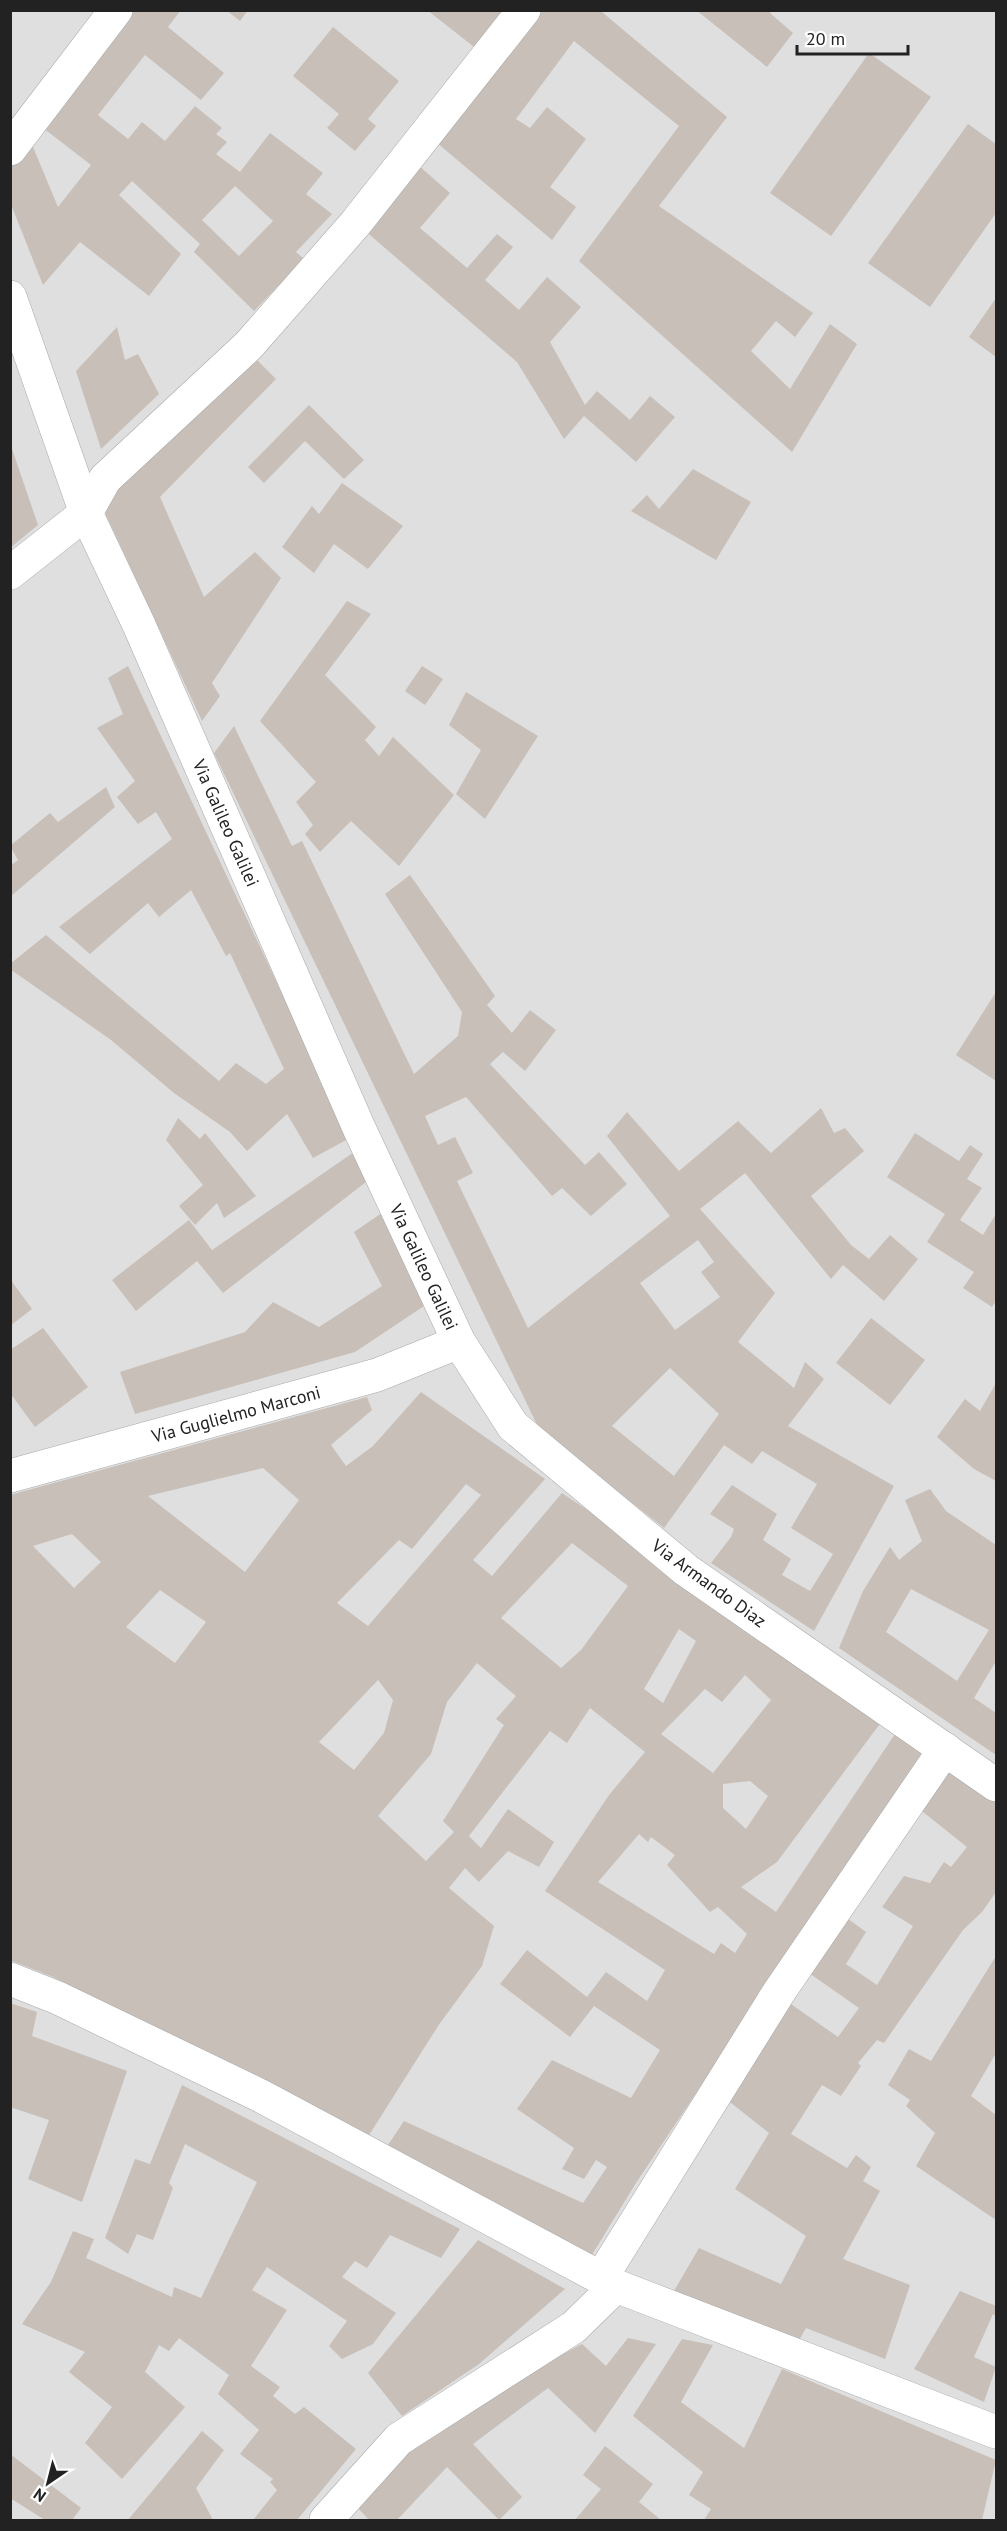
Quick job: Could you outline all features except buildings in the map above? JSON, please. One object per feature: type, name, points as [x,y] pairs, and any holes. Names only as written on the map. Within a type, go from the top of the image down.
[{"type":"street","points":[[10,149],[116,10]]},
{"type":"street","points":[[10,573],[86,513],[105,479],[249,345],[340,241],[524,10]]},
{"type":"street","name":"Via Galileo Galilei","points":[[10,297],[86,513],[139,625],[358,1128],[459,1342]]},
{"type":"street","name":"Via Guglielmo Marconi","points":[[10,1476],[377,1375],[459,1342]]},
{"type":"street","name":"Via Armando Diaz","points":[[459,1342],[513,1426],[686,1570],[996,1785]]},
{"type":"street","points":[[326,2520],[399,2439],[573,2327],[609,2282],[779,1992],[945,1749]]},
{"type":"street","points":[[10,1979],[58,1998],[261,2096],[609,2282],[996,2432]]},
{"type":"shaded area","points":[[11,11],[996,11],[996,2520],[11,2520]]}]
